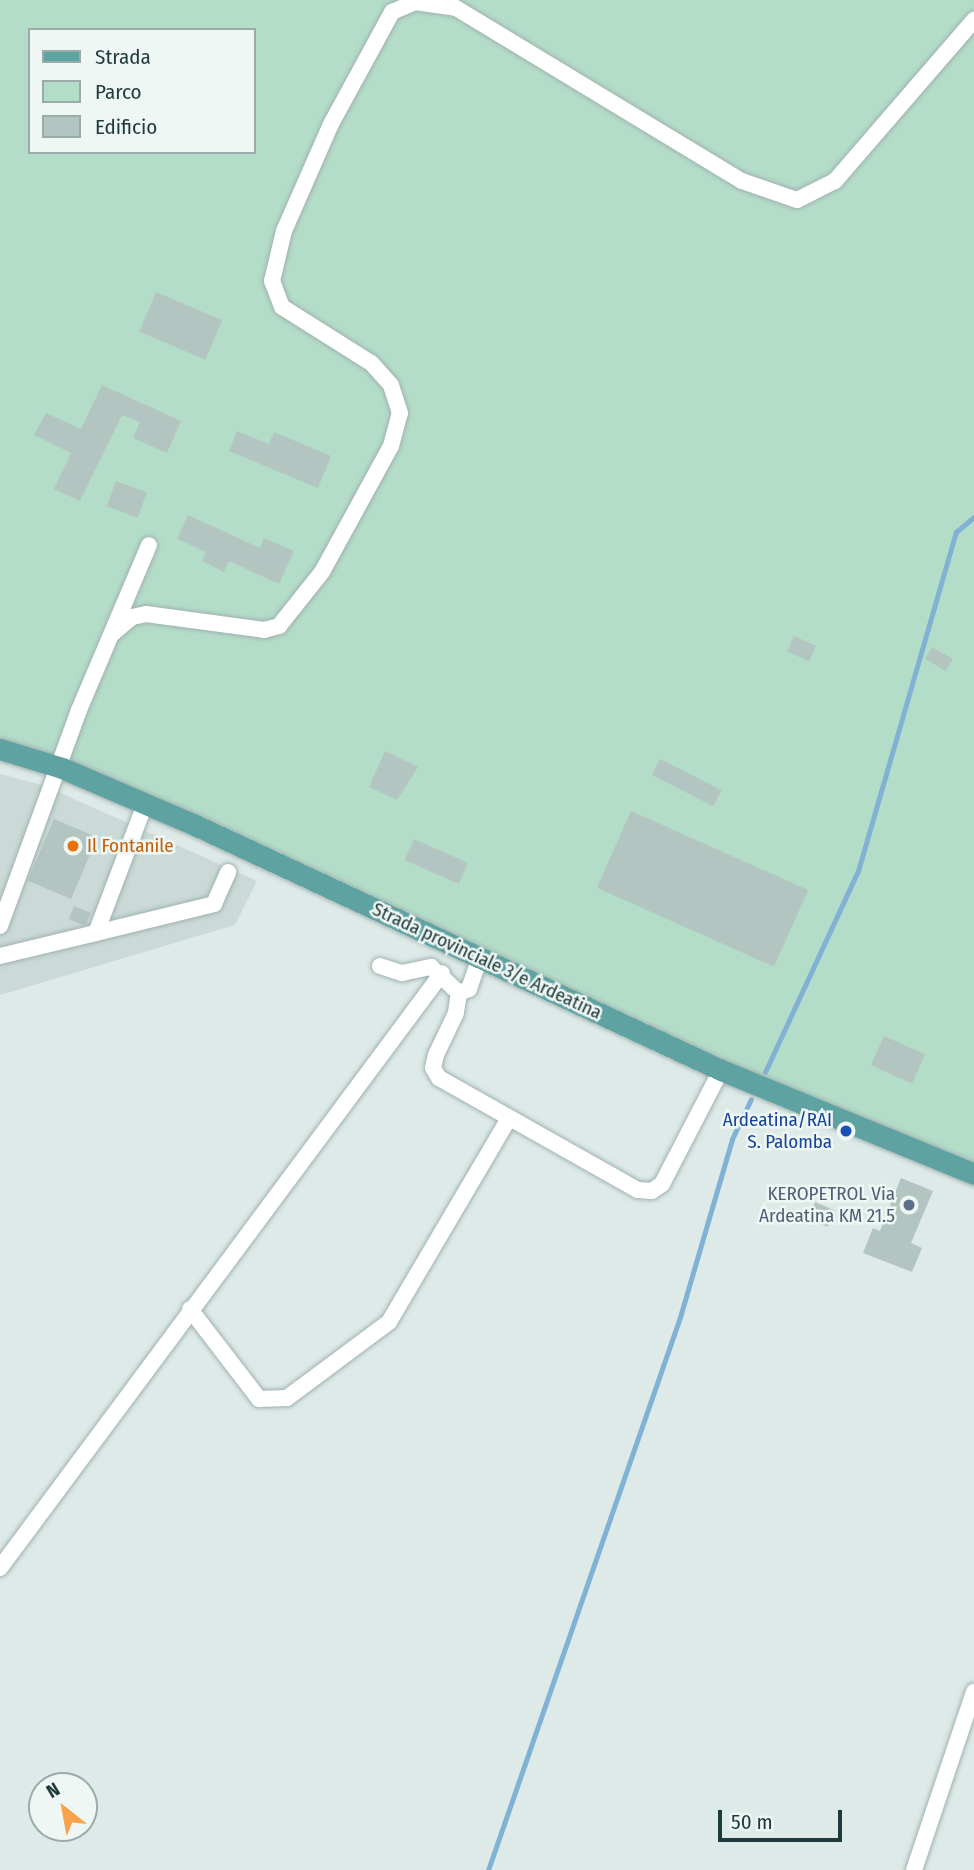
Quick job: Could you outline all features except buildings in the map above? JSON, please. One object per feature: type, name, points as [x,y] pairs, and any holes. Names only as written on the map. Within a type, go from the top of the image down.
[{"type":"main road","name":"Strada provinciale 3/e Ardeatina","points":[[0,749],[62,768],[145,804],[721,1070],[974,1174]]},
{"type":"street","points":[[113,633],[131,617],[146,614],[264,630],[279,626],[315,583],[391,446],[400,413],[391,384],[363,357],[288,311],[272,281],[284,231],[331,124],[392,12],[415,2],[456,8],[743,181],[797,200],[835,181],[974,20]]},
{"type":"street","points":[[0,926],[149,545]]},
{"type":"street","points":[[96,933],[145,804]]},
{"type":"street","points":[[0,956],[214,904],[228,872]]},
{"type":"street","points":[[480,957],[468,989],[459,993],[433,1068],[450,1085],[638,1190],[652,1191],[662,1184],[721,1070]]},
{"type":"street","points":[[380,966],[402,973],[431,967],[442,973],[459,993]]},
{"type":"street","points":[[0,1568],[442,973]]},
{"type":"street","points":[[190,1309],[259,1399],[287,1398],[389,1322],[509,1118]]},
{"type":"street","points":[[914,1870],[974,1692]]},
{"type":"shaded area","points":[[0,774],[45,786],[257,881],[235,925],[0,995]]},
{"type":"green space","points":[[0,0],[974,0],[974,1173],[0,750]]},
{"type":"waterway","points":[[765,1072],[858,871],[956,532],[974,517]]},
{"type":"waterway","points":[[488,1870],[680,1317],[732,1139],[751,1099]]},
{"type":"place","name":"Il Fontanile","points":[[73,846]]},
{"type":"place","name":"Ardeatina/RAI S. Palomba","points":[[846,1131]]},
{"type":"place","name":"KEROPETROL Via Ardeatina KM 21.5","points":[[909,1205]]}]
